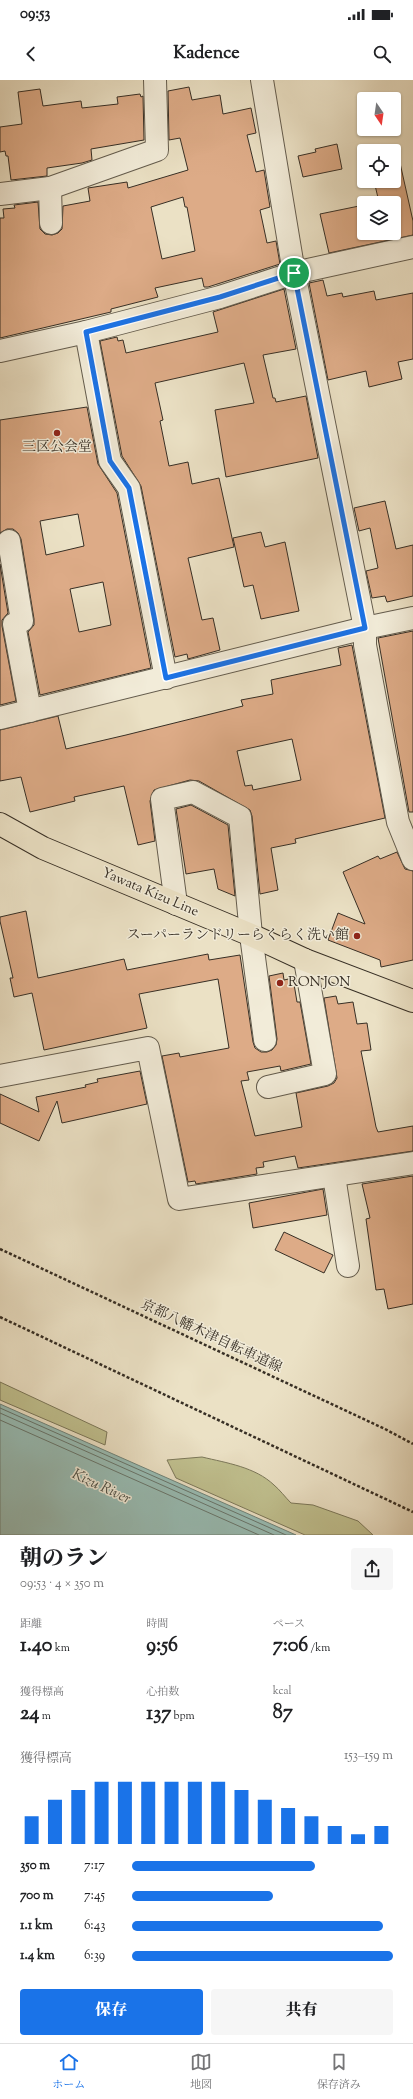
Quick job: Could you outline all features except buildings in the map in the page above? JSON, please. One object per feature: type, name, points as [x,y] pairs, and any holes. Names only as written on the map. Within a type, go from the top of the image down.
[{"type":"main road","name":"Yawata Kizu Line","points":[[0,824],[43,848],[251,935],[305,960],[413,1001]]},
{"type":"street","points":[[0,194],[50,188],[157,150],[154,80]]},
{"type":"street","points":[[262,80],[294,273],[365,628],[365,645],[398,822],[413,859]]},
{"type":"street","points":[[50,188],[51,223]]},
{"type":"street","points":[[0,351],[86,332],[220,297],[294,273],[413,247]]},
{"type":"street","points":[[86,332],[110,461],[129,488],[166,678]]},
{"type":"street","points":[[9,541],[22,620],[14,624],[30,711]]},
{"type":"street","points":[[0,718],[365,628],[413,618]]},
{"type":"street","points":[[176,904],[162,799],[193,792],[240,817],[251,935],[265,1040]]},
{"type":"street","points":[[268,1087],[325,1074],[305,960]]},
{"type":"street","points":[[0,1076],[148,1048],[179,1199],[413,1163]]},
{"type":"street","points":[[334,1176],[348,1266]]},
{"type":"path","name":"京都八幡木津自転車道線","points":[[0,1249],[378,1425],[413,1444]]},
{"type":"path","points":[[0,1317],[413,1512]]},
{"type":"green space","points":[[0,1382],[107,1432],[105,1445],[0,1400]]},
{"type":"green space","points":[[202,1457],[240,1466],[258,1474],[276,1487],[291,1503],[313,1505],[358,1521],[373,1535],[305,1535],[176,1478],[167,1460]]},
{"type":"water","name":"Kizu River","points":[[0,1404],[296,1535],[0,1535]]},
{"type":"place","name":"三区公会堂","points":[[57,433]]},
{"type":"place","name":"スーパーランドリーらくらく洗い館","points":[[357,936]]},
{"type":"place","name":"RON JON","points":[[280,983]]},
{"type":"route","points":[[294,273],[365,628],[166,678],[129,488],[110,461],[86,332],[220,297],[294,273]]}]
